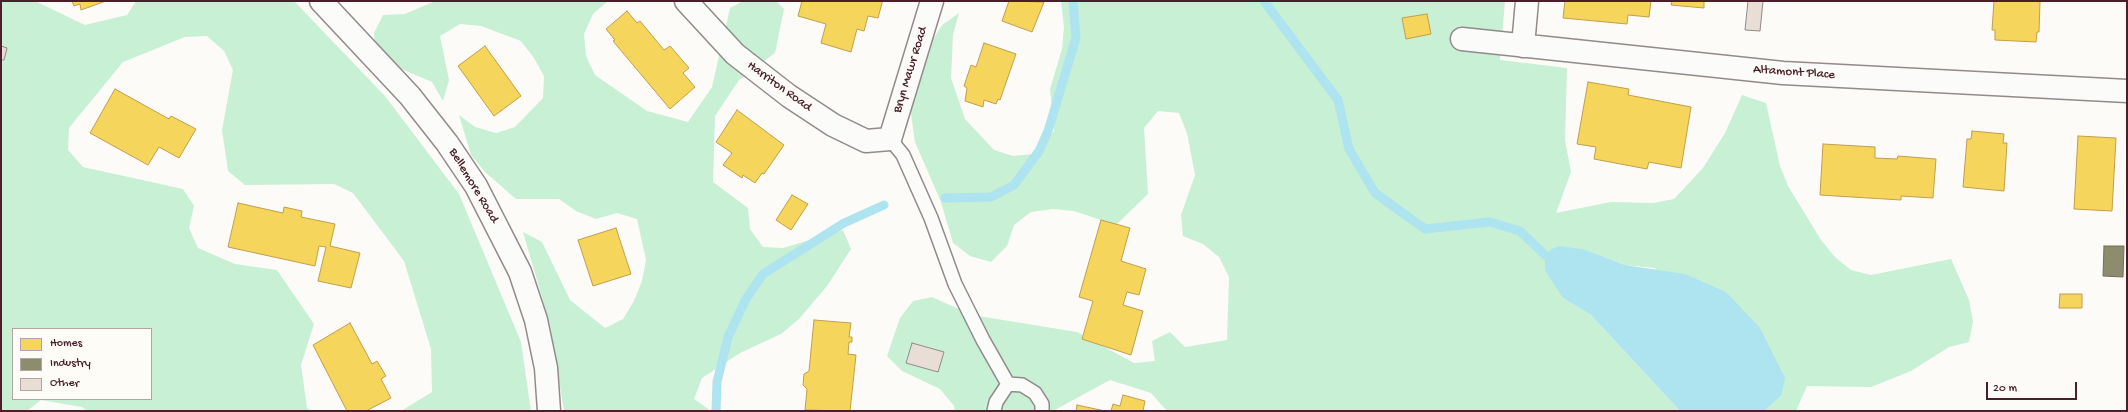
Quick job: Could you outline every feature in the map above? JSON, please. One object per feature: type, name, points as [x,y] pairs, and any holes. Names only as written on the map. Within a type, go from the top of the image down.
[{"type":"street","name":"Bellemore Road","points":[[321,1],[410,96],[447,143],[476,186],[522,279],[536,320],[546,368],[549,411]]},
{"type":"street","name":"Harriton Road","points":[[686,1],[735,54],[789,96],[834,125],[866,141],[890,139]]},
{"type":"street","name":"Bryn Mawr Road","points":[[890,139],[932,1]]},
{"type":"street","points":[[1523,46],[1527,1]]},
{"type":"street","name":"Altamont Place","points":[[1462,39],[1783,73],[2127,91]]},
{"type":"lane","points":[[890,139],[903,155],[931,218],[955,284],[983,340],[1008,384]]},
{"type":"lane","points":[[994,411],[996,402],[1008,384]]},
{"type":"lane","points":[[1008,384],[1022,385],[1035,393],[1042,404],[1042,411]]},
{"type":"green space","points":[[1,1],[35,1],[85,25],[127,15],[136,1],[294,1],[385,96],[459,194],[521,342],[531,411],[401,411],[432,392],[431,349],[404,261],[353,193],[334,184],[245,185],[228,171],[222,130],[233,70],[224,51],[207,36],[185,37],[123,62],[69,128],[68,150],[83,167],[183,189],[194,206],[189,228],[198,248],[235,264],[277,270],[314,324],[301,365],[307,408],[311,411],[87,411],[82,407],[41,400],[27,411],[1,411]]},
{"type":"green space","points":[[435,1],[608,1],[593,14],[584,34],[586,56],[595,75],[647,111],[688,122],[712,87],[730,8],[743,1],[776,1],[784,9],[775,53],[739,80],[715,116],[713,182],[748,208],[750,229],[763,247],[783,248],[843,230],[851,249],[827,286],[799,319],[781,334],[740,353],[702,378],[694,399],[711,411],[564,411],[550,325],[523,232],[542,242],[570,300],[605,328],[623,319],[634,301],[642,281],[646,260],[637,219],[617,213],[596,219],[576,211],[559,199],[516,199],[485,172],[471,155],[459,115],[475,127],[496,133],[515,127],[543,98],[544,76],[534,58],[521,41],[481,26],[460,24],[440,36],[449,80],[443,101],[432,82],[392,65],[375,54],[374,33],[383,15],[405,14]]},
{"type":"green space","points":[[1061,1],[1505,1],[1500,60],[1567,68],[1565,140],[1571,172],[1556,213],[1611,202],[1653,203],[1674,199],[1703,168],[1725,133],[1742,95],[1766,103],[1780,166],[1788,186],[1821,240],[1835,257],[1851,270],[1871,275],[1951,259],[1969,300],[1973,321],[1969,342],[1949,347],[1911,371],[1871,387],[1807,386],[1796,411],[1764,411],[1781,396],[1655,268],[1625,265],[1586,250],[1563,298],[1591,315],[1680,411],[1167,411],[1151,393],[1110,380],[1053,411],[955,411],[954,406],[940,389],[902,371],[887,356],[900,318],[913,301],[932,297],[972,315],[1077,332],[1134,363],[1155,361],[1152,341],[1170,332],[1185,347],[1227,340],[1229,277],[1219,257],[1203,244],[1183,236],[1181,215],[1195,175],[1187,133],[1179,113],[1158,111],[1144,128],[1148,194],[1116,225],[1074,211],[1053,209],[1031,212],[1014,225],[1007,246],[991,262],[970,256],[953,243],[941,202],[915,142],[909,100],[920,60],[942,25],[959,13],[953,35],[951,78],[965,119],[994,150],[1013,156],[1034,154],[1054,131],[1050,89],[1062,49],[1064,27]]},
{"type":"water","points":[[1560,246],[1586,250],[1625,265],[1685,274],[1726,292],[1760,328],[1785,378],[1781,396],[1764,411],[1680,411],[1591,315],[1563,298],[1545,270],[1545,255],[1552,249]]},
{"type":"building: Homes","points":[[72,1],[106,1],[81,10],[80,4],[74,6]]},
{"type":"building: Homes","points":[[802,1],[882,1],[882,3],[878,18],[868,16],[864,31],[857,29],[851,52],[821,43],[826,24],[798,16]]},
{"type":"building: Homes","points":[[1009,1],[1044,2],[1032,32],[1002,21]]},
{"type":"building: Homes","points":[[1565,1],[1651,1],[1649,17],[1628,15],[1627,24],[1563,18]]},
{"type":"building: Homes","points":[[1672,1],[1704,1],[1704,8],[1671,5]]},
{"type":"building: Homes","points":[[1994,1],[2040,1],[2039,32],[2037,32],[2036,42],[1995,40],[1995,30],[1992,30]]},
{"type":"building: Homes","points":[[627,11],[637,23],[640,21],[664,50],[670,46],[689,68],[683,73],[695,87],[670,109],[613,41],[615,40],[606,29]]},
{"type":"building: Homes","points":[[1427,14],[1431,34],[1406,39],[1402,18]]},
{"type":"building: Homes","points":[[984,43],[1016,54],[1000,100],[998,99],[996,104],[984,100],[983,107],[965,101],[967,88],[964,86],[971,65],[976,67]]},
{"type":"building: Homes","points":[[485,46],[521,96],[494,116],[458,66]]},
{"type":"building: Homes","points":[[1588,82],[1629,89],[1628,95],[1691,107],[1681,168],[1649,162],[1647,169],[1594,159],[1596,147],[1577,144]]},
{"type":"building: Homes","points":[[115,89],[169,119],[171,116],[196,129],[179,158],[159,147],[148,165],[90,133]]},
{"type":"building: Homes","points":[[737,110],[784,145],[764,174],[762,173],[755,183],[743,175],[742,178],[723,165],[732,153],[716,142]]},
{"type":"building: Homes","points":[[1972,131],[2004,134],[2003,143],[2007,143],[2004,191],[1963,187],[1967,139],[1971,139]]},
{"type":"building: Homes","points":[[2078,136],[2116,138],[2112,211],[2074,209]]},
{"type":"building: Homes","points":[[1823,144],[1875,147],[1875,158],[1897,159],[1898,156],[1936,159],[1933,198],[1901,196],[1901,200],[1820,195]]},
{"type":"building: Homes","points":[[792,195],[808,204],[791,230],[776,220]]},
{"type":"building: Homes","points":[[238,203],[283,213],[284,207],[302,211],[301,217],[335,224],[330,246],[360,253],[351,288],[318,281],[326,247],[319,246],[315,266],[228,247]]},
{"type":"building: Homes","points":[[1101,220],[1130,228],[1121,261],[1146,269],[1139,295],[1127,292],[1123,305],[1143,311],[1131,355],[1082,339],[1093,301],[1079,297]]},
{"type":"building: Homes","points":[[616,228],[631,274],[593,286],[578,240]]},
{"type":"building: Homes","points":[[2060,294],[2082,294],[2082,308],[2059,308]]},
{"type":"building: Homes","points":[[814,320],[851,323],[849,337],[852,337],[852,342],[849,342],[848,354],[856,355],[850,411],[805,410],[807,389],[803,385],[804,374],[809,371]]},
{"type":"building: Homes","points":[[350,323],[372,364],[377,361],[386,376],[381,379],[391,398],[366,411],[347,411],[313,345]]},
{"type":"building: Homes","points":[[1123,395],[1145,401],[1143,411],[1111,411],[1113,404],[1120,406]]},
{"type":"building: Homes","points":[[1077,405],[1105,411],[1076,411]]},
{"type":"building: Industry","points":[[2104,246],[2124,246],[2123,277],[2103,276]]},
{"type":"building: Other","points":[[1748,1],[1763,1],[1760,31],[1745,30]]},
{"type":"building: Other","points":[[1,46],[7,48],[4,60],[1,60]]},
{"type":"building: Other","points":[[912,343],[944,352],[938,372],[906,363]]},
{"type":"waterway","points":[[945,198],[991,197],[1014,185],[1039,151],[1048,131],[1076,38],[1073,1]]},
{"type":"waterway","points":[[1264,1],[1338,100],[1349,149],[1375,193],[1425,229],[1490,222],[1520,231],[1545,255]]},
{"type":"waterway","points":[[716,411],[717,382],[728,337],[746,299],[763,274],[844,223],[884,205]]}]
